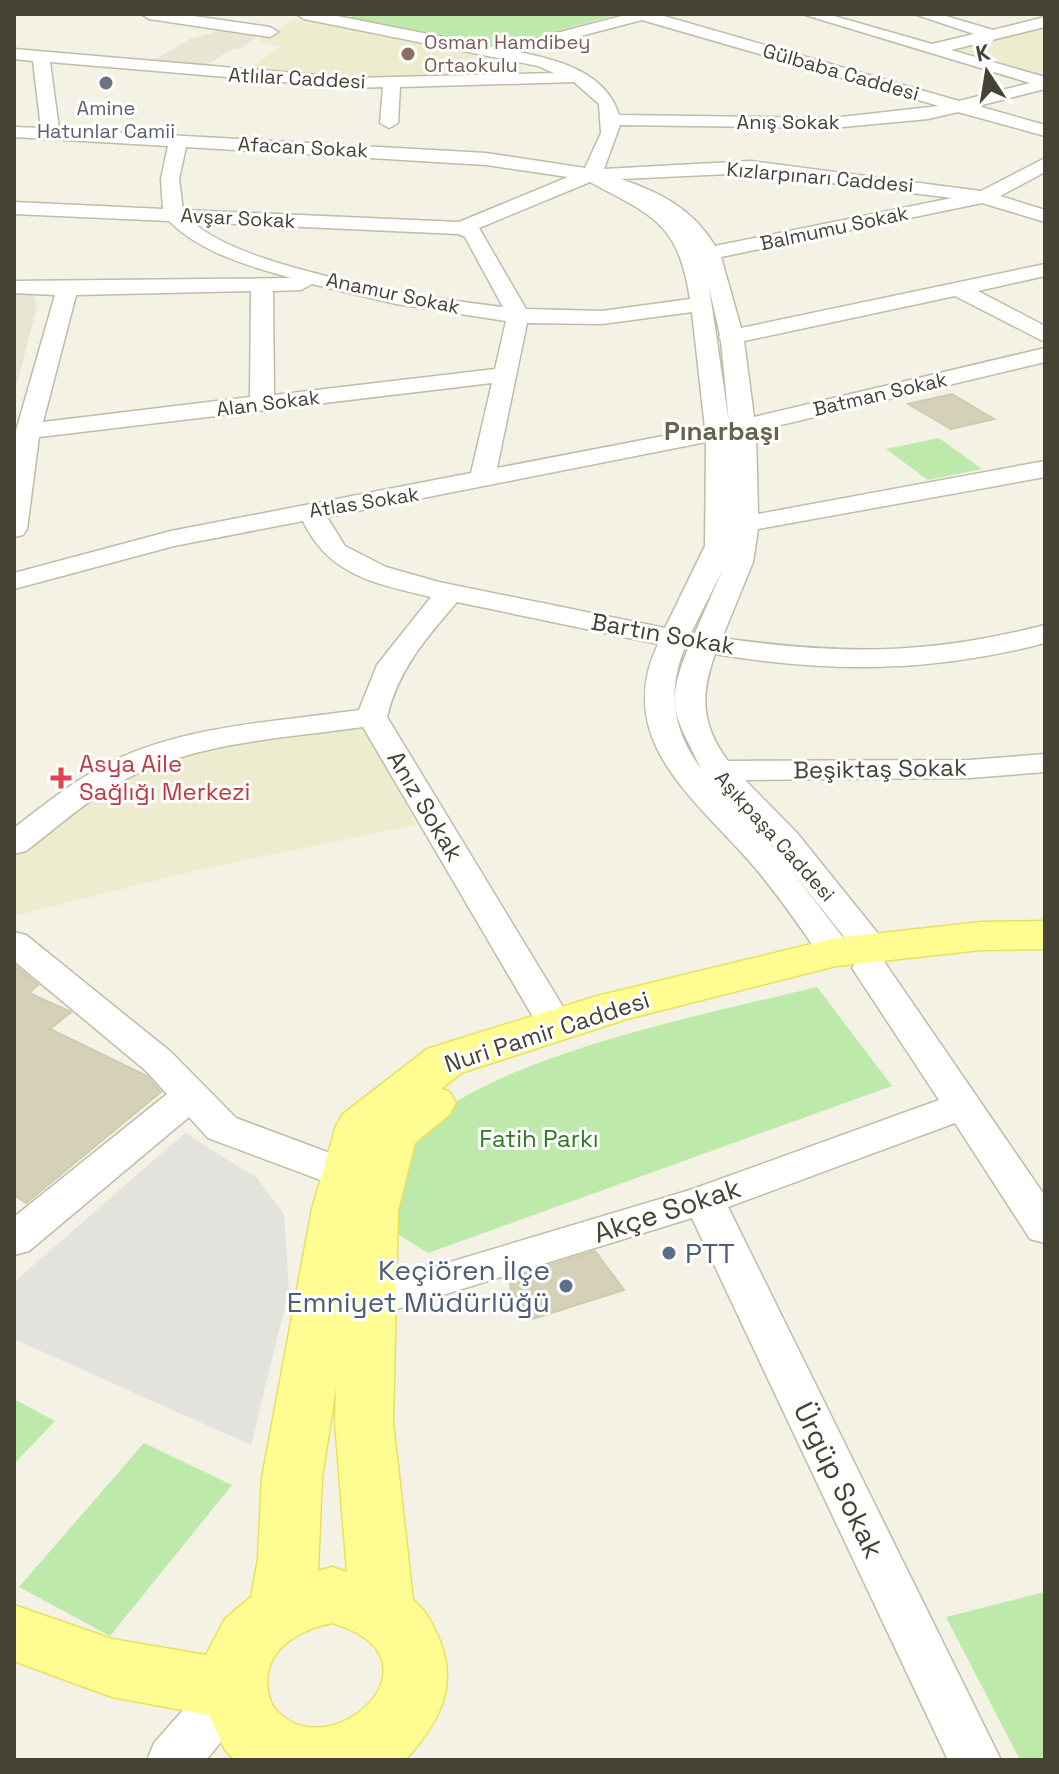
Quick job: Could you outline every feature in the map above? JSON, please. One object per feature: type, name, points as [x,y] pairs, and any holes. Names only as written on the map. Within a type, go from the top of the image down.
[{"type":"main road","name":"Nuri Pamir Caddesi","points":[[280,1610],[289,1559],[292,1478],[338,1209],[361,1126],[444,1061],[614,1007],[859,956],[981,936],[1045,935]]},
{"type":"main road","name":"Nuri Pamir Caddesi","points":[[382,1609],[364,1422],[372,1211],[391,1135],[463,1077],[626,1025],[821,975],[859,956],[1045,954]]},
{"type":"main road","points":[[332,1595],[359,1599],[382,1609],[400,1625],[412,1645],[417,1669],[408,1738],[386,1737],[357,1752],[328,1759],[297,1759],[273,1748],[253,1733],[239,1713],[233,1690],[235,1667],[244,1644],[259,1625],[280,1610],[305,1599],[332,1595]]},
{"type":"main road","points":[[14,1633],[112,1668],[233,1690]]},
{"type":"street","points":[[149,14],[497,53],[543,62],[581,77],[604,96],[612,120],[607,149],[591,175]]},
{"type":"street","points":[[497,53],[643,14]]},
{"type":"street","name":"Gülbaba Caddesi","points":[[643,14],[1045,131]]},
{"type":"street","points":[[810,14],[1045,83]]},
{"type":"street","points":[[836,22],[867,14]]},
{"type":"street","points":[[922,14],[993,34]]},
{"type":"street","points":[[1025,14],[1045,21]]},
{"type":"street","points":[[930,50],[1045,21]]},
{"type":"street","points":[[234,75],[282,30]]},
{"type":"street","name":"Atlılar Caddesi","points":[[14,54],[234,75],[392,82],[581,77]]},
{"type":"street","points":[[41,56],[51,133]]},
{"type":"street","points":[[389,123],[392,82]]},
{"type":"street","points":[[962,107],[1045,83]]},
{"type":"street","name":"Anış Sokak","points":[[612,120],[832,123],[962,107]]},
{"type":"street","name":"Afacan Sokak","points":[[14,132],[486,159],[591,175]]},
{"type":"street","points":[[175,215],[169,181],[179,140]]},
{"type":"street","name":"Balmumu Sokak","points":[[711,253],[984,197],[1045,164]]},
{"type":"street","name":"Kızlarpınarı Caddesi","points":[[591,175],[751,167],[901,183],[984,197],[1045,216]]},
{"type":"street","name":"Avşar Sokak","points":[[14,208],[462,228],[591,175]]},
{"type":"street","name":"Aşıkpaşa Caddesi","points":[[591,175],[643,193],[675,212],[696,230],[711,253],[727,311],[739,375],[729,430],[719,544],[661,671],[659,714],[680,764],[720,813],[859,956]]},
{"type":"street","name":"Aşıkpaşa Caddesi","points":[[591,175],[662,217],[683,236],[702,304],[729,430],[744,524],[741,559],[687,695],[697,731],[715,771],[783,838],[859,956],[1045,1228]]},
{"type":"street","name":"Anamur Sokak","points":[[175,215],[188,232],[224,249],[416,302],[518,315],[589,318],[702,304]]},
{"type":"street","points":[[462,228],[473,233],[518,315],[508,374],[482,481]]},
{"type":"street","points":[[730,337],[1045,270]]},
{"type":"street","points":[[14,287],[67,289],[342,283]]},
{"type":"street","points":[[262,285],[262,404]]},
{"type":"street","points":[[14,529],[28,431],[67,289]]},
{"type":"street","points":[[959,289],[1045,335]]},
{"type":"street","name":"Batman Sokak","points":[[729,430],[1045,355]]},
{"type":"street","name":"Alan Sokak","points":[[28,431],[508,374]]},
{"type":"street","name":"Atlas Sokak","points":[[14,581],[171,539],[482,481],[729,430]]},
{"type":"street","points":[[744,524],[1043,472]]},
{"type":"street","name":"Bartın Sokak","points":[[311,511],[327,543],[340,555],[368,569],[451,591],[705,646],[853,660],[932,658],[1045,634]]},
{"type":"street","points":[[14,844],[82,792],[124,768],[184,745],[372,717],[376,692],[394,659],[451,591]]},
{"type":"street","name":"Anız Sokak","points":[[372,717],[556,1025]]},
{"type":"street","name":"Beşiktaş Sokak","points":[[715,771],[969,769],[1045,763]]},
{"type":"street","points":[[14,943],[158,1061],[222,1128],[348,1175]]},
{"type":"street","points":[[14,1240],[190,1096]]},
{"type":"street","name":"Akçe Sokak","points":[[368,1302],[704,1200],[963,1106]]},
{"type":"street","name":"Ürgüp Sokak","points":[[704,1200],[975,1760]]},
{"type":"street","points":[[173,1760],[233,1690]]},
{"type":"shaded area","points":[[296,19],[521,65],[523,71],[376,79],[245,72],[280,47],[262,43],[261,38]]},
{"type":"shaded area","points":[[1045,26],[1045,77],[944,50]]},
{"type":"shaded area","points":[[221,30],[260,34],[240,49],[232,49],[207,65],[154,60],[190,39]]},
{"type":"shaded area","points":[[14,291],[34,295],[37,306],[14,396]]},
{"type":"shaded area","points":[[369,724],[416,825],[202,869],[14,916],[14,855],[128,774],[191,752]]},
{"type":"shaded area","points":[[185,1133],[257,1178],[284,1214],[289,1290],[251,1445],[14,1339],[14,1282]]},
{"type":"green space","points":[[357,14],[619,14],[494,48],[348,18]]},
{"type":"green space","points":[[939,438],[982,469],[928,480],[886,449]]},
{"type":"green space","name":"Fatih Parkı","points":[[817,987],[892,1086],[428,1253],[390,1229],[400,1169],[410,1140],[441,1111],[486,1085],[599,1042]]},
{"type":"green space","points":[[14,1399],[55,1421],[14,1464]]},
{"type":"green space","points":[[144,1443],[232,1485],[110,1636],[19,1587]]},
{"type":"green space","points":[[1045,1592],[1045,1760],[1020,1760],[946,1617]]},
{"type":"building","points":[[952,394],[994,419],[951,429],[908,404]]},
{"type":"building","points":[[14,965],[38,985],[29,993],[71,1012],[50,1029],[147,1076],[161,1092],[26,1203],[14,1195]]},
{"type":"building","name":"Keçiören İlçe Emniyet Müdürlüğü","points":[[595,1251],[624,1290],[532,1319],[511,1291],[510,1281],[517,1275]]},
{"type":"place","name":"Osman Hamdibey Ortaokulu","points":[[408,54]]},
{"type":"place","name":"Amine Hatunlar Camii","points":[[106,83]]},
{"type":"place","name":"Asya Aile Sağlığı Merkezi","points":[[61,778]]},
{"type":"place","name":"PTT","points":[[669,1253]]},
{"type":"place","name":"Keçiören İlçe Emniyet Müdürlüğü","points":[[566,1286]]},
{"type":"district","name":"Pınarbaşı","points":[[722,431]]}]
